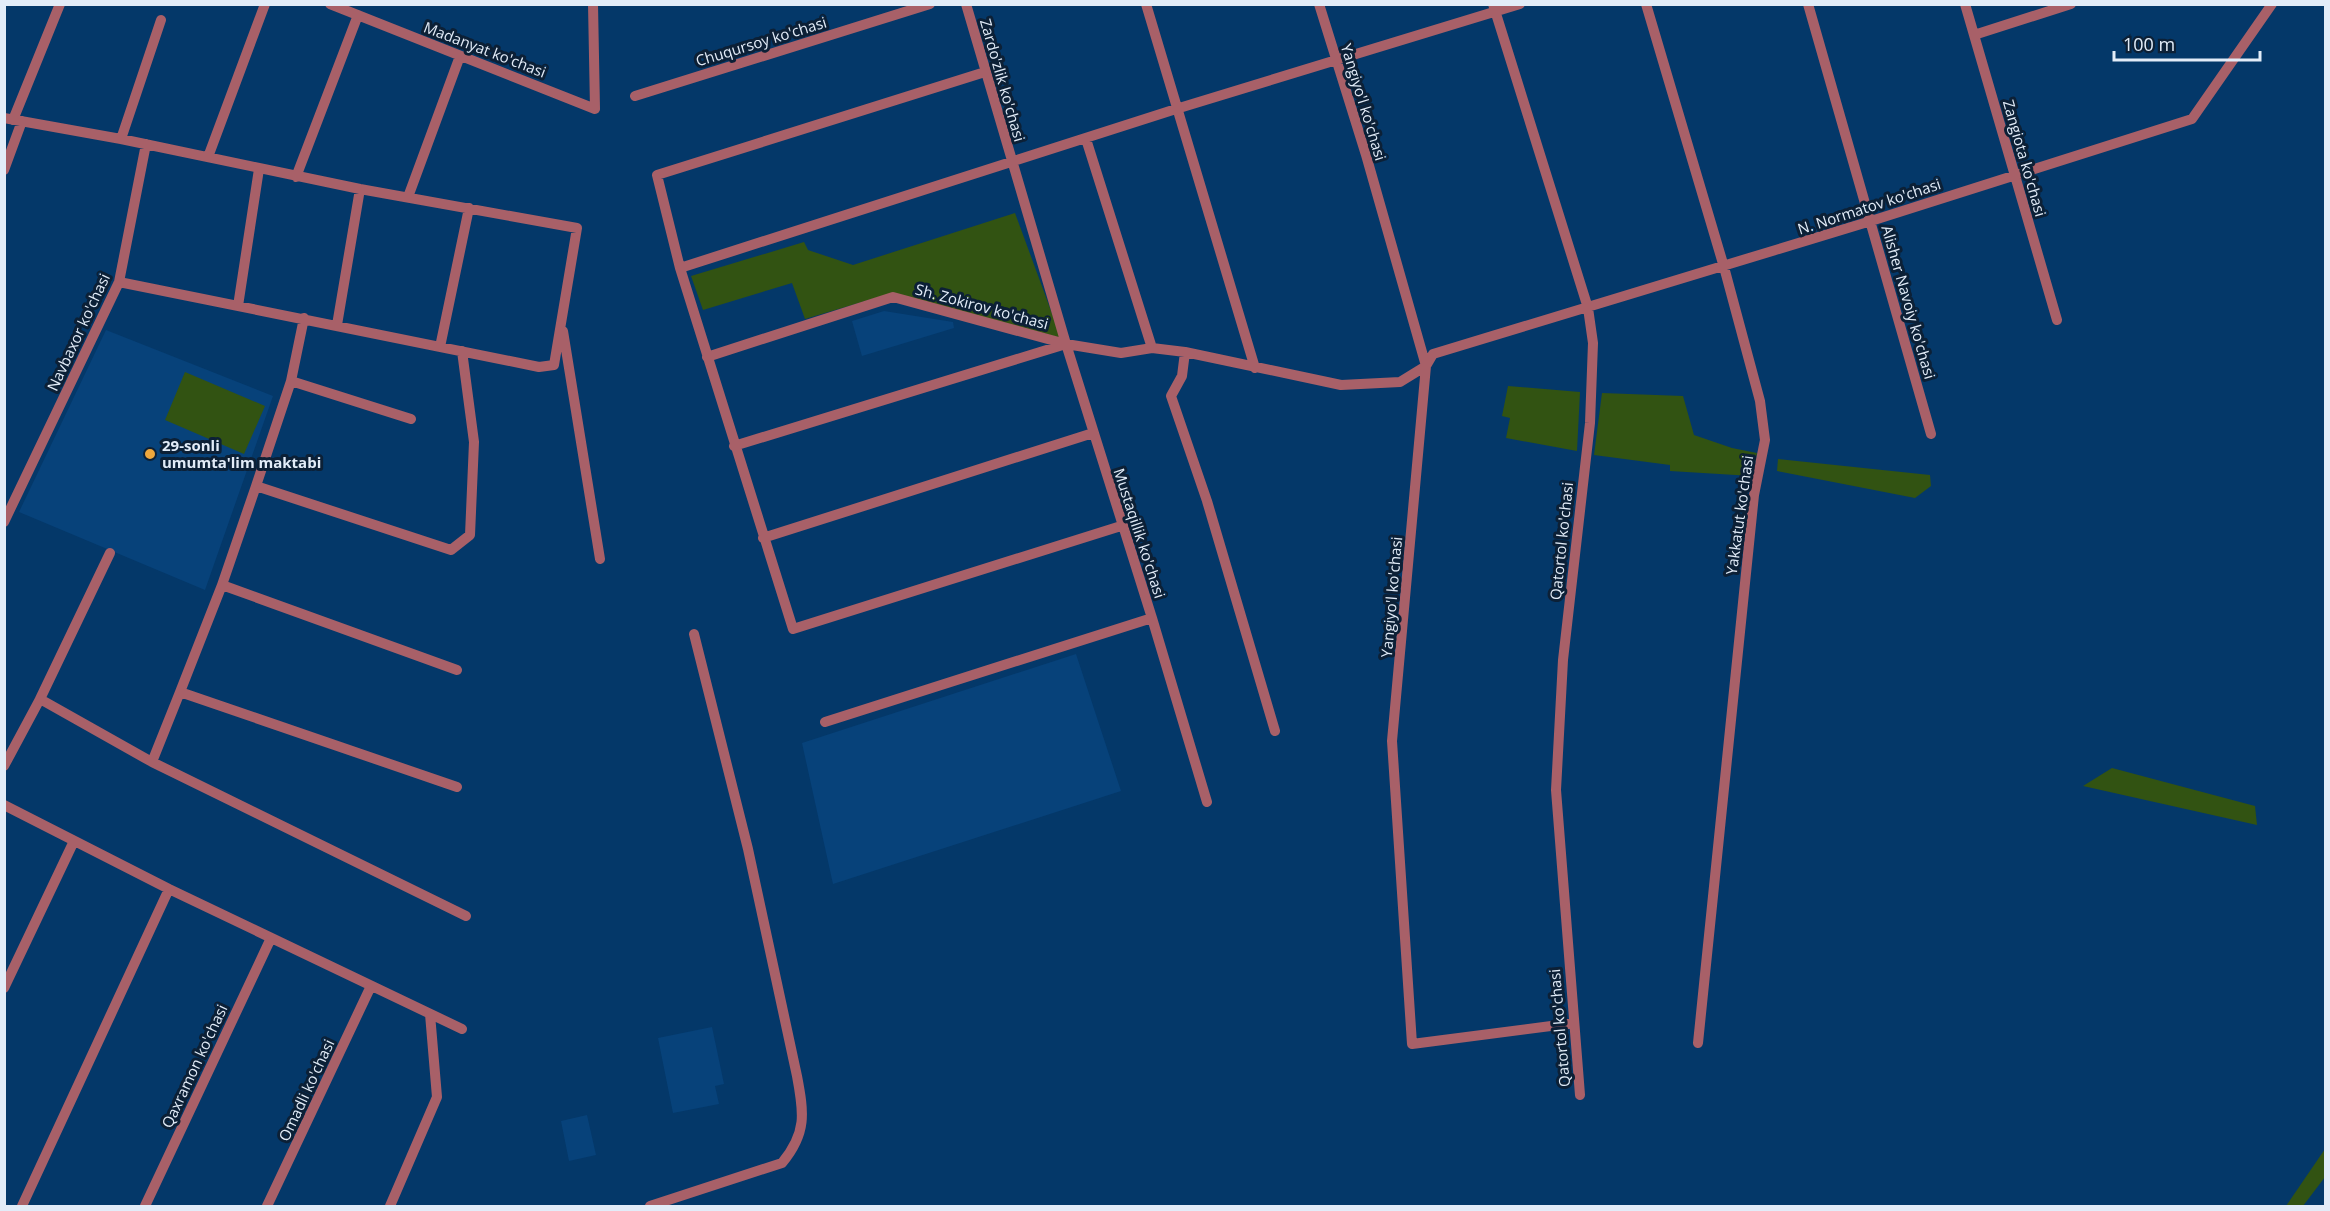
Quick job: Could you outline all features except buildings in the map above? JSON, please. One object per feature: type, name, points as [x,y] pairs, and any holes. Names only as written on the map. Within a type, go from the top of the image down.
[{"type":"street","points":[[4,170],[13,119],[60,4]]},
{"type":"street","points":[[208,157],[265,4]]},
{"type":"street","name":"Madanyat ko'chasi","points":[[330,4],[595,109],[593,4]]},
{"type":"street","name":"Chuqursoy ko'chasi","points":[[635,96],[930,4]]},
{"type":"street","name":"Zardo'zlik ko'chasi","points":[[966,4],[1012,163]]},
{"type":"street","points":[[1146,4],[1255,368]]},
{"type":"street","name":"Yangiyo'l ko'chasi","points":[[1319,4],[1366,155],[1426,366],[1392,741],[1412,1044],[1574,1023]]},
{"type":"street","points":[[680,268],[1176,109],[1336,61],[1494,8],[1520,4]]},
{"type":"street","name":"Yakkatut ko'chasi","points":[[1646,4],[1724,267],[1760,401],[1765,440],[1754,495],[1698,1043]]},
{"type":"street","name":"Alisher Navoiy ko'chasi","points":[[1808,4],[1931,434]]},
{"type":"street","name":"Zangiota ko'chasi","points":[[1965,4],[2057,320]]},
{"type":"street","points":[[1974,35],[2071,4]]},
{"type":"street","name":"N. Normatov ko'chasi","points":[[1426,366],[1433,354],[1724,267],[2192,119],[2272,4]]},
{"type":"street","name":"Qatortol ko'chasi","points":[[1494,8],[1588,308],[1593,343],[1590,423],[1563,660],[1556,790],[1580,1095]]},
{"type":"street","points":[[296,177],[358,15]]},
{"type":"street","points":[[121,138],[161,20]]},
{"type":"street","points":[[408,197],[460,56]]},
{"type":"street","points":[[985,72],[657,175],[680,268],[793,629],[1121,526]]},
{"type":"street","points":[[13,119],[121,138],[296,177],[577,228],[554,365],[539,367],[119,282]]},
{"type":"street","points":[[1086,139],[1152,348]]},
{"type":"street","name":"Navbaxor ko'chasi","points":[[4,522],[119,282],[146,144]]},
{"type":"street","name":"Mustaqillik ko'chasi","points":[[825,722],[1152,618],[1121,526],[1012,163]]},
{"type":"street","points":[[238,306],[259,169]]},
{"type":"street","points":[[337,325],[360,189]]},
{"type":"street","points":[[440,346],[469,208]]},
{"type":"street","name":"Sh. Zokirov ko'chasi","points":[[707,357],[893,297],[1066,344],[1120,353],[1152,348],[1185,352],[1341,385],[1400,382],[1426,366]]},
{"type":"street","points":[[152,762],[222,585],[256,486],[291,381],[304,318]]},
{"type":"street","points":[[561,322],[600,558]]},
{"type":"street","points":[[734,446],[1066,344]]},
{"type":"street","points":[[256,486],[451,550],[470,535],[474,442],[462,351]]},
{"type":"street","points":[[1185,352],[1182,376],[1171,396],[1207,501],[1275,731]]},
{"type":"street","points":[[291,381],[411,419]]},
{"type":"street","points":[[764,538],[1093,433]]},
{"type":"street","points":[[4,766],[40,699],[110,553]]},
{"type":"street","points":[[222,585],[457,670]]},
{"type":"street","points":[[1152,618],[1207,802]]},
{"type":"street","points":[[650,1206],[782,1163],[796,1147],[801,1130],[802,1104],[797,1076],[748,849],[694,634]]},
{"type":"street","points":[[180,692],[457,788]]},
{"type":"street","points":[[40,699],[152,762],[466,916]]},
{"type":"street","points":[[4,805],[169,889],[462,1029]]},
{"type":"street","points":[[4,988],[74,841]]},
{"type":"street","points":[[22,1206],[169,889]]},
{"type":"street","name":"Qaxramon ko'chasi","points":[[145,1206],[271,938]]},
{"type":"street","name":"Omadli ko'chasi","points":[[267,1206],[371,986]]},
{"type":"street","points":[[390,1206],[437,1096],[430,1014]]},
{"type":"shaded area","points":[[884,311],[953,322],[954,328],[862,356],[852,321]]},
{"type":"shaded area","name":"29-sonli umumta'lim maktabi","points":[[106,330],[273,396],[205,590],[19,512]]},
{"type":"shaded area","points":[[1076,654],[1121,791],[833,884],[802,743]]},
{"type":"shaded area","points":[[712,1027],[724,1084],[715,1086],[719,1104],[673,1113],[658,1038]]},
{"type":"shaded area","points":[[587,1115],[596,1155],[569,1161],[561,1121]]},
{"type":"green space","points":[[1015,213],[1061,338],[892,293],[805,319],[792,283],[703,310],[691,276],[804,242],[808,250],[853,265]]},
{"type":"green space","points":[[185,372],[265,406],[244,454],[165,420]]},
{"type":"green space","points":[[1508,386],[1580,392],[1577,451],[1506,438],[1510,418],[1502,416]]},
{"type":"green space","points":[[1602,393],[1683,396],[1694,435],[1732,448],[1757,453],[1752,476],[1670,471],[1670,465],[1594,455]]},
{"type":"green space","points":[[1778,459],[1930,475],[1931,486],[1915,498],[1777,471]]},
{"type":"green space","points":[[2112,768],[2255,806],[2257,825],[2083,786]]},
{"type":"green space","points":[[2325,1149],[2325,1177],[2303,1206],[2286,1206]]},
{"type":"place","name":"29-sonli umumta'lim maktabi","points":[[150,454]]}]
